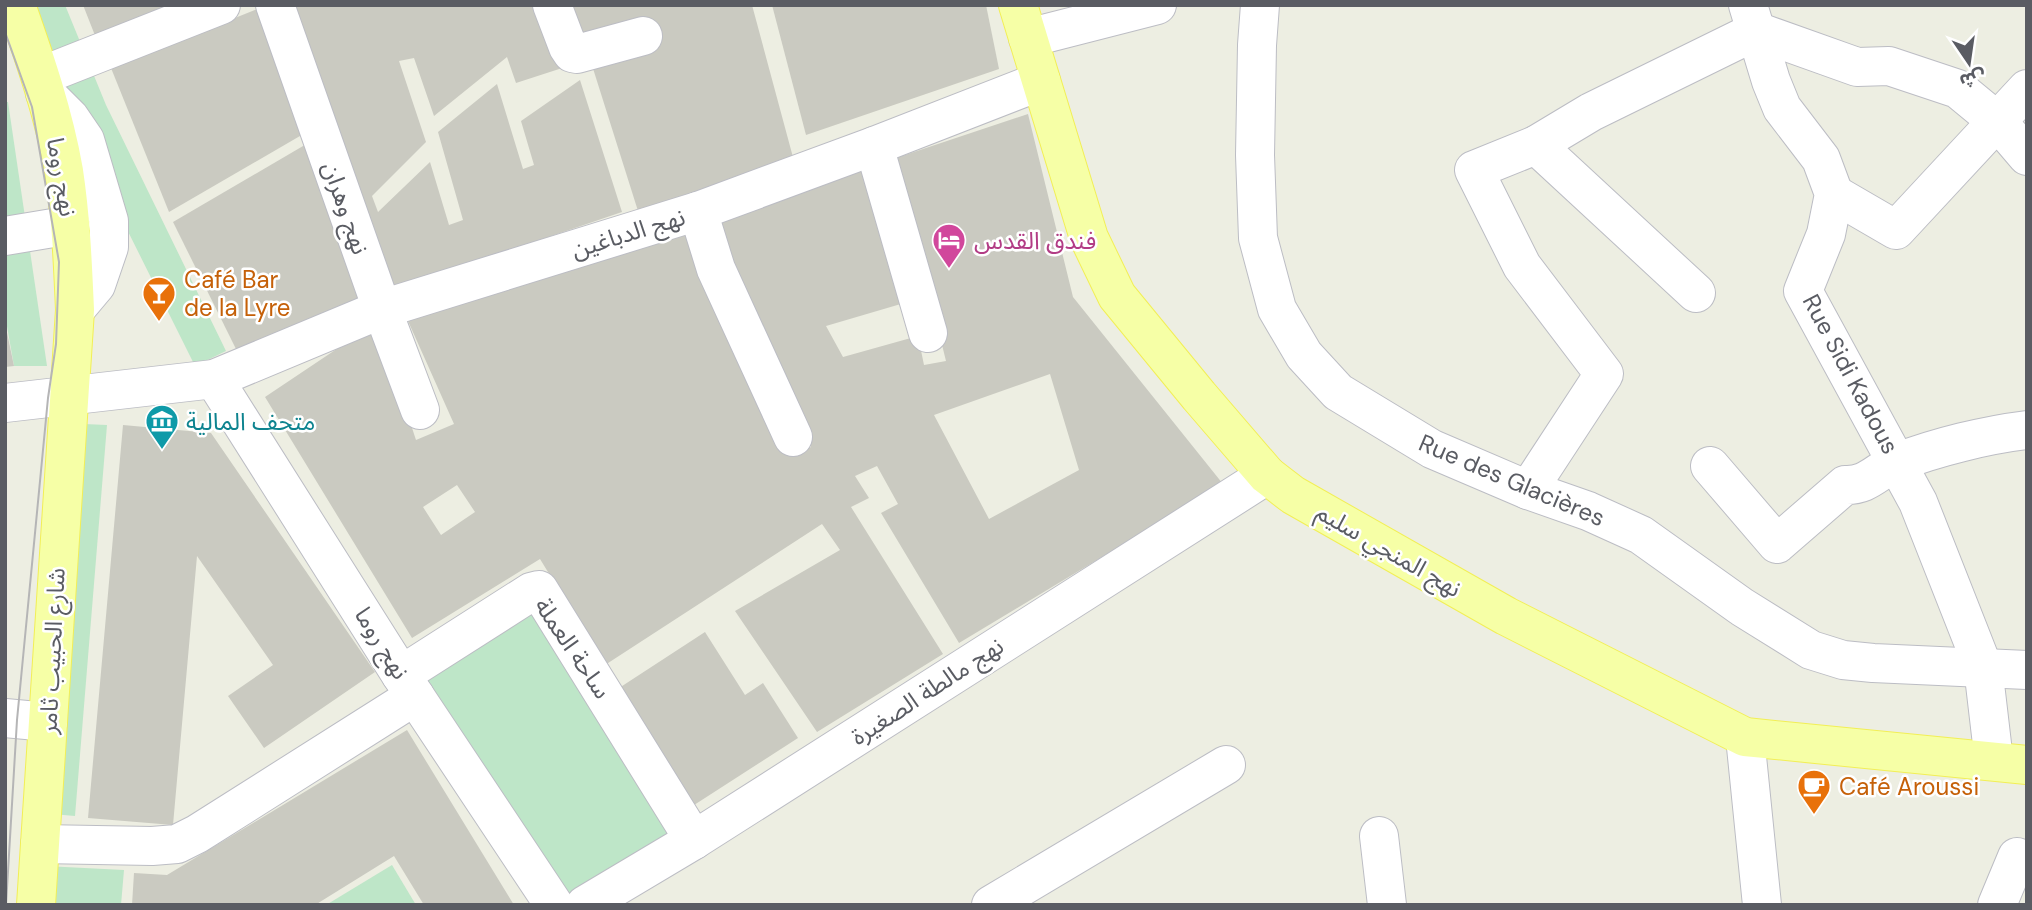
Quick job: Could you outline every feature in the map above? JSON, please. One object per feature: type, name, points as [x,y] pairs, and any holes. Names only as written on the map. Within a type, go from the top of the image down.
[{"type":"main road","name":"نهج روما","points":[[16,5],[43,85],[63,169],[71,225],[75,310],[68,397]]},
{"type":"main road","name":"نهج المنجي سليم","points":[[1023,22],[1088,237],[1117,296],[1267,475],[1293,495],[1506,616],[1745,737],[2011,763]]},
{"type":"main road","name":"شارع الحبيب ثامر","points":[[36,905],[68,397]]},
{"type":"street","points":[[75,310],[96,285],[109,247],[109,221],[85,140],[43,85],[222,5]]},
{"type":"street","name":"نهج وهران","points":[[275,5],[420,410]]},
{"type":"street","points":[[552,5],[572,53],[577,54],[643,36]]},
{"type":"street","points":[[1023,22],[1157,5]]},
{"type":"street","name":"Rue des Glacières","points":[[1260,5],[1256,45],[1255,155],[1258,238],[1277,309],[1304,355],[1338,392],[1432,449],[1641,535],[1742,607],[1811,650],[1843,660],[1873,663],[2027,670]]},
{"type":"street","points":[[1528,490],[1604,374],[1522,266],[1474,170],[1536,145],[1752,18]]},
{"type":"street","points":[[1752,18],[1857,67],[1889,66],[1958,89],[1998,122],[2027,156]]},
{"type":"street","points":[[1752,18],[1782,108],[1821,159],[1834,194],[1896,230],[2027,89]]},
{"type":"street","name":"نهج الدباغين","points":[[5,403],[214,379],[382,309],[698,211],[1041,81]]},
{"type":"street","points":[[1536,145],[1696,293]]},
{"type":"street","points":[[874,146],[928,333]]},
{"type":"street","name":"Rue Sidi Kadous","points":[[1834,194],[1826,234],[1803,291],[1918,502],[1983,667],[2011,763]]},
{"type":"street","points":[[698,211],[716,269],[793,437]]},
{"type":"street","points":[[5,236],[71,225]]},
{"type":"street","name":"نهج روما","points":[[214,379],[408,685],[554,905]]},
{"type":"street","points":[[1710,466],[1777,544],[1844,485],[1859,486],[1897,462],[1995,434],[2027,430]]},
{"type":"street","name":"نهج مالطة الصغيرة","points":[[585,905],[694,840],[1267,475]]},
{"type":"street","name":"ساحة العملة","points":[[408,685],[531,592],[539,590],[694,840]]},
{"type":"street","points":[[40,844],[177,844],[197,834],[408,685]]},
{"type":"street","points":[[5,718],[48,722]]},
{"type":"street","points":[[1745,737],[1762,905]]},
{"type":"street","points":[[991,905],[1226,765]]},
{"type":"street","points":[[1379,836],[1387,905]]},
{"type":"street","points":[[1997,905],[2017,857]]},
{"type":"green space","points":[[29,5],[65,5],[106,105],[226,351],[195,366],[73,121]]},
{"type":"green space","points":[[5,102],[8,102],[47,366],[14,366],[5,315]]},
{"type":"green space","points":[[84,424],[107,425],[75,816],[52,814]]},
{"type":"green space","points":[[537,602],[683,836],[573,905],[414,678]]},
{"type":"green space","points":[[392,865],[416,905],[326,905]]},
{"type":"green space","points":[[45,866],[124,870],[121,905],[43,905]]},
{"type":"building","points":[[83,5],[183,5],[96,38]]},
{"type":"building","points":[[290,5],[752,5],[794,161],[638,211],[590,59],[516,83],[507,57],[434,116],[414,58],[399,61],[426,142],[372,196],[378,212],[430,162],[449,225],[463,220],[438,132],[497,84],[523,169],[534,165],[521,121],[580,80],[622,212],[395,289]]},
{"type":"building","points":[[772,5],[986,5],[999,69],[806,135]]},
{"type":"building","points":[[265,6],[312,129],[169,212],[111,68]]},
{"type":"building","points":[[1028,114],[1073,297],[1223,484],[959,643],[881,513],[898,504],[877,466],[855,476],[869,498],[851,507],[943,654],[817,732],[735,611],[840,550],[822,524],[605,665],[540,559],[412,638],[265,397],[377,322],[416,440],[454,424],[404,312],[697,215],[724,305],[797,455],[811,447],[743,297],[718,213],[877,162],[911,301],[826,326],[843,357],[918,336],[924,365],[946,361],[896,158]],"holes":[[[1050,374],[1079,470],[989,519],[934,415]],[[457,485],[475,512],[441,535],[423,507]]]},
{"type":"building","points":[[315,139],[377,296],[236,349],[173,222]]},
{"type":"building","points":[[5,323],[14,366],[5,367]]},
{"type":"building","points":[[123,425],[211,433],[375,672],[264,748],[228,696],[273,665],[197,556],[173,825],[88,818]]},
{"type":"building","points":[[705,632],[745,695],[763,683],[798,738],[691,807],[616,690]]},
{"type":"building","points":[[407,730],[514,905],[424,905],[394,856],[315,905],[132,905],[134,873],[167,875]]},
{"type":"tram line","points":[[5,32],[32,107],[59,262],[56,344],[48,398],[17,720],[6,905]]},
{"type":"place","name":"فندق القدس","points":[[949,270]]},
{"type":"place","name":"Café Bar de la Lyre","points":[[159,323]]},
{"type":"place","name":"متحف المالية","points":[[162,451]]},
{"type":"place","name":"Café Aroussi","points":[[1814,816]]}]
